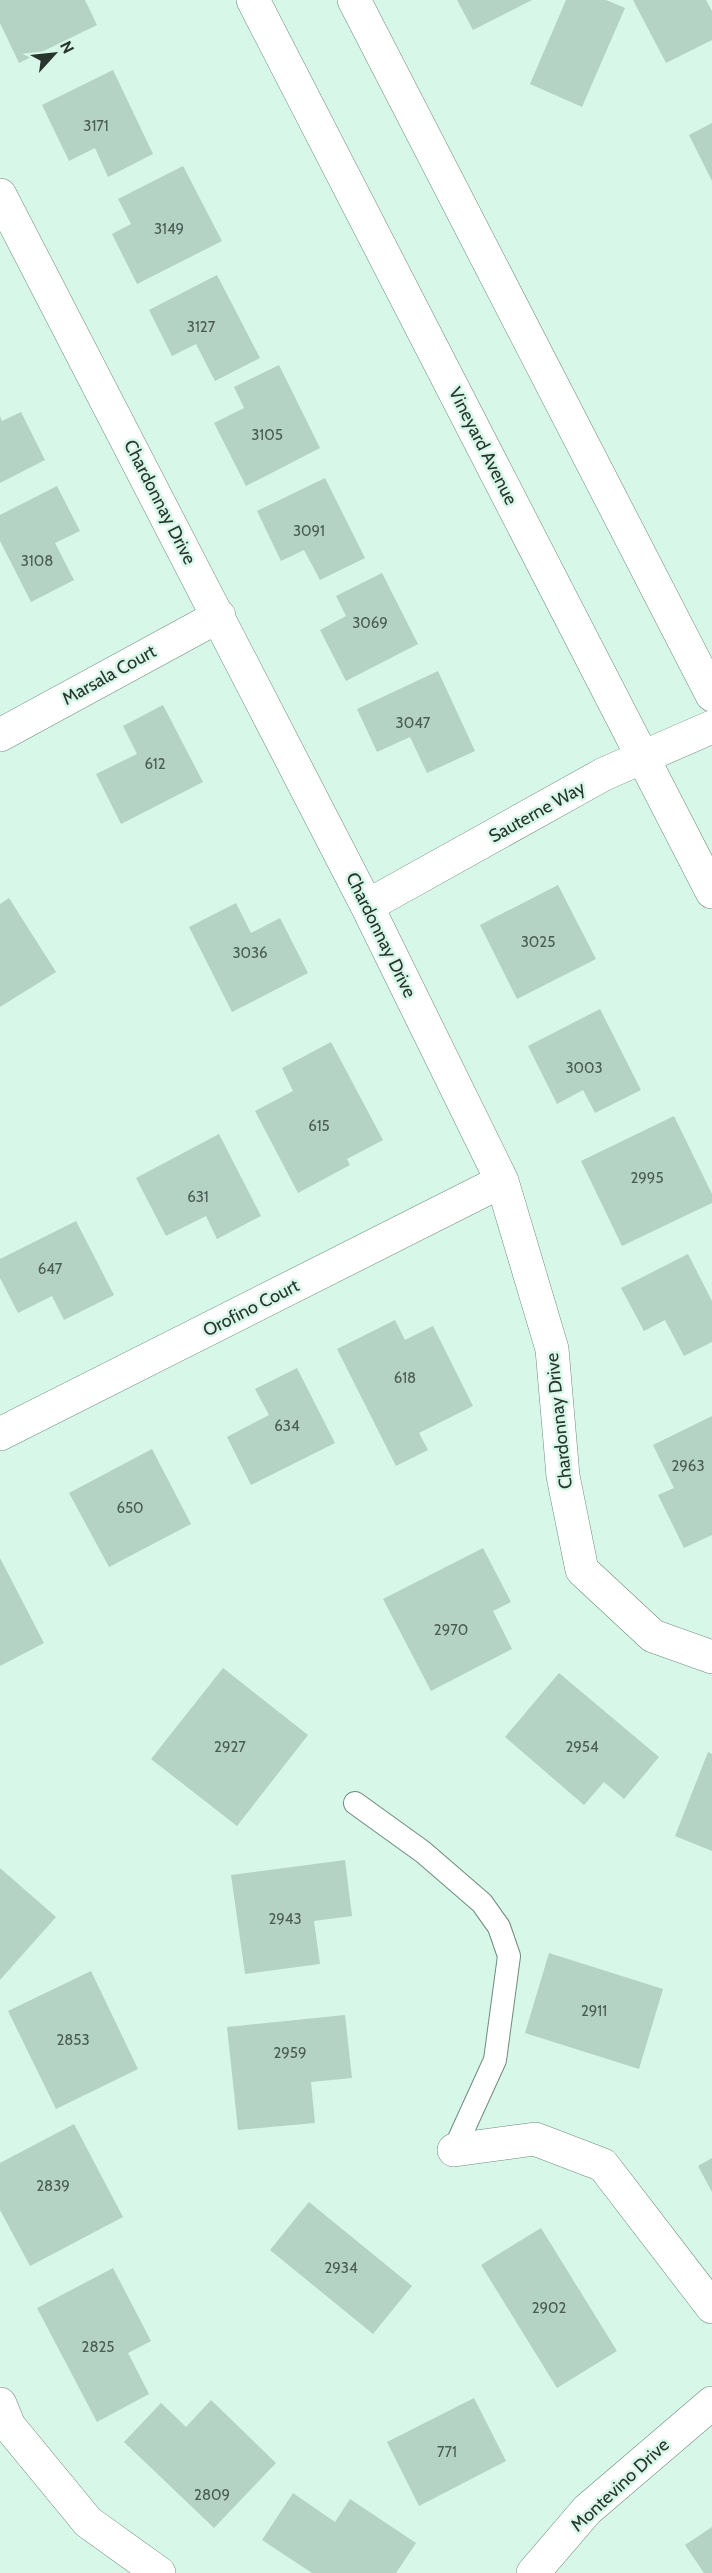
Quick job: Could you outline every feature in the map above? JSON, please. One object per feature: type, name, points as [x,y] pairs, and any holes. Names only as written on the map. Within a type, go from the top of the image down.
[{"type":"street","name":"Vineyard Avenue","points":[[253,0],[712,892]]},
{"type":"street","points":[[354,0],[712,695]]},
{"type":"street","name":"Chardonnay Drive","points":[[0,195],[367,906],[502,1181],[552,1349],[563,1476],[582,1570],[653,1635],[712,1657]]},
{"type":"street","name":"Marsala Court","points":[[0,735],[219,616]]},
{"type":"street","name":"Sauterne Way","points":[[367,906],[604,774],[712,727]]},
{"type":"street","name":"Orofino Court","points":[[0,1434],[502,1181]]},
{"type":"street","points":[[454,2150],[535,2139],[603,2165],[712,2307]]},
{"type":"street","name":"Montevino Drive","points":[[533,2573],[587,2510],[712,2403]]},
{"type":"street","points":[[0,2404],[9,2426],[88,2522],[159,2573]]},
{"type":"lane","points":[[355,1803],[423,1852],[482,1903],[499,1927],[508,1956],[495,2060],[454,2150]]},
{"type":"building","points":[[0,0],[85,0],[97,25],[19,63],[0,23]]},
{"type":"building","points":[[457,0],[532,0],[473,30]]},
{"type":"building","points":[[566,0],[606,0],[625,8],[582,107],[530,84]]},
{"type":"building","points":[[633,0],[706,0],[712,11],[712,40],[666,63]]},
{"type":"building","points":[[113,70],[153,154],[108,177],[95,148],[69,161],[42,105]]},
{"type":"building","points":[[712,123],[712,181],[689,135]]},
{"type":"building","points":[[183,166],[222,241],[137,284],[112,234],[131,224],[118,199]]},
{"type":"building","points":[[217,275],[260,358],[215,381],[196,344],[172,356],[149,310]]},
{"type":"building","points":[[279,365],[320,448],[246,486],[214,423],[244,408],[234,387]]},
{"type":"building","points":[[21,412],[45,460],[0,483],[0,416],[2,421]]},
{"type":"building","points":[[325,478],[365,558],[320,580],[304,550],[281,561],[257,511]]},
{"type":"building","points":[[57,486],[80,531],[55,543],[74,580],[31,602],[0,541],[0,515]]},
{"type":"building","points":[[382,573],[418,644],[346,681],[320,630],[346,616],[336,596]]},
{"type":"building","points":[[438,671],[475,751],[427,773],[410,737],[377,752],[357,709]]},
{"type":"building","points":[[163,705],[203,782],[121,824],[96,774],[137,754],[123,726]]},
{"type":"building","points":[[558,885],[596,959],[517,999],[480,925]]},
{"type":"building","points":[[9,898],[56,972],[0,1007],[0,904]]},
{"type":"building","points":[[236,903],[251,933],[280,918],[308,973],[232,1012],[189,927]]},
{"type":"building","points":[[600,1009],[641,1090],[595,1113],[583,1090],[557,1104],[528,1046]]},
{"type":"building","points":[[331,1042],[383,1140],[347,1159],[350,1165],[298,1193],[255,1111],[293,1091],[282,1068]]},
{"type":"building","points":[[674,1116],[712,1194],[712,1203],[622,1246],[581,1161]]},
{"type":"building","points":[[219,1134],[261,1216],[217,1239],[206,1216],[166,1236],[136,1178]]},
{"type":"building","points":[[76,1221],[114,1295],[64,1320],[52,1296],[18,1313],[0,1278],[0,1259]]},
{"type":"building","points":[[688,1254],[712,1301],[712,1342],[684,1356],[665,1320],[644,1331],[621,1288]]},
{"type":"building","points":[[395,1320],[405,1340],[433,1326],[473,1406],[419,1433],[428,1450],[396,1466],[337,1349]]},
{"type":"building","points":[[297,1368],[335,1443],[251,1485],[227,1437],[269,1415],[255,1389]]},
{"type":"building","points":[[712,1416],[712,1535],[684,1548],[658,1495],[674,1488],[653,1445]]},
{"type":"building","points":[[152,1449],[191,1524],[109,1567],[69,1493]]},
{"type":"building","points":[[483,1548],[511,1602],[493,1611],[512,1649],[431,1691],[383,1599]]},
{"type":"building","points":[[0,1558],[44,1643],[0,1666]]},
{"type":"building","points":[[223,1668],[308,1735],[237,1826],[151,1759]]},
{"type":"building","points":[[559,1673],[659,1757],[624,1799],[604,1782],[584,1805],[505,1737]]},
{"type":"building","points":[[708,1752],[712,1754],[712,1851],[675,1836]]},
{"type":"building","points":[[345,1860],[352,1916],[314,1921],[320,1964],[245,1974],[231,1875]]},
{"type":"building","points":[[0,1868],[56,1917],[0,1980]]},
{"type":"building","points":[[549,1953],[663,1989],[639,2069],[525,2033]]},
{"type":"building","points":[[91,1971],[138,2069],[56,2109],[8,2011]]},
{"type":"building","points":[[345,2015],[352,2078],[311,2082],[315,2123],[238,2130],[227,2027]]},
{"type":"building","points":[[74,2124],[123,2217],[30,2266],[0,2210],[0,2163]]},
{"type":"building","points":[[712,2158],[712,2192],[698,2166]]},
{"type":"building","points":[[309,2202],[412,2286],[373,2334],[270,2250]]},
{"type":"building","points":[[541,2228],[617,2351],[557,2388],[481,2265]]},
{"type":"building","points":[[113,2268],[151,2341],[128,2353],[149,2394],[97,2422],[37,2308]]},
{"type":"building","points":[[474,2398],[506,2461],[419,2506],[387,2442]]},
{"type":"building","points":[[211,2400],[276,2463],[214,2528],[124,2442],[161,2403],[186,2427]]},
{"type":"building","points":[[293,2493],[335,2522],[350,2499],[416,2543],[396,2573],[312,2573],[262,2540]]},
{"type":"building","points":[[712,2527],[712,2573],[704,2573],[685,2545]]}]
